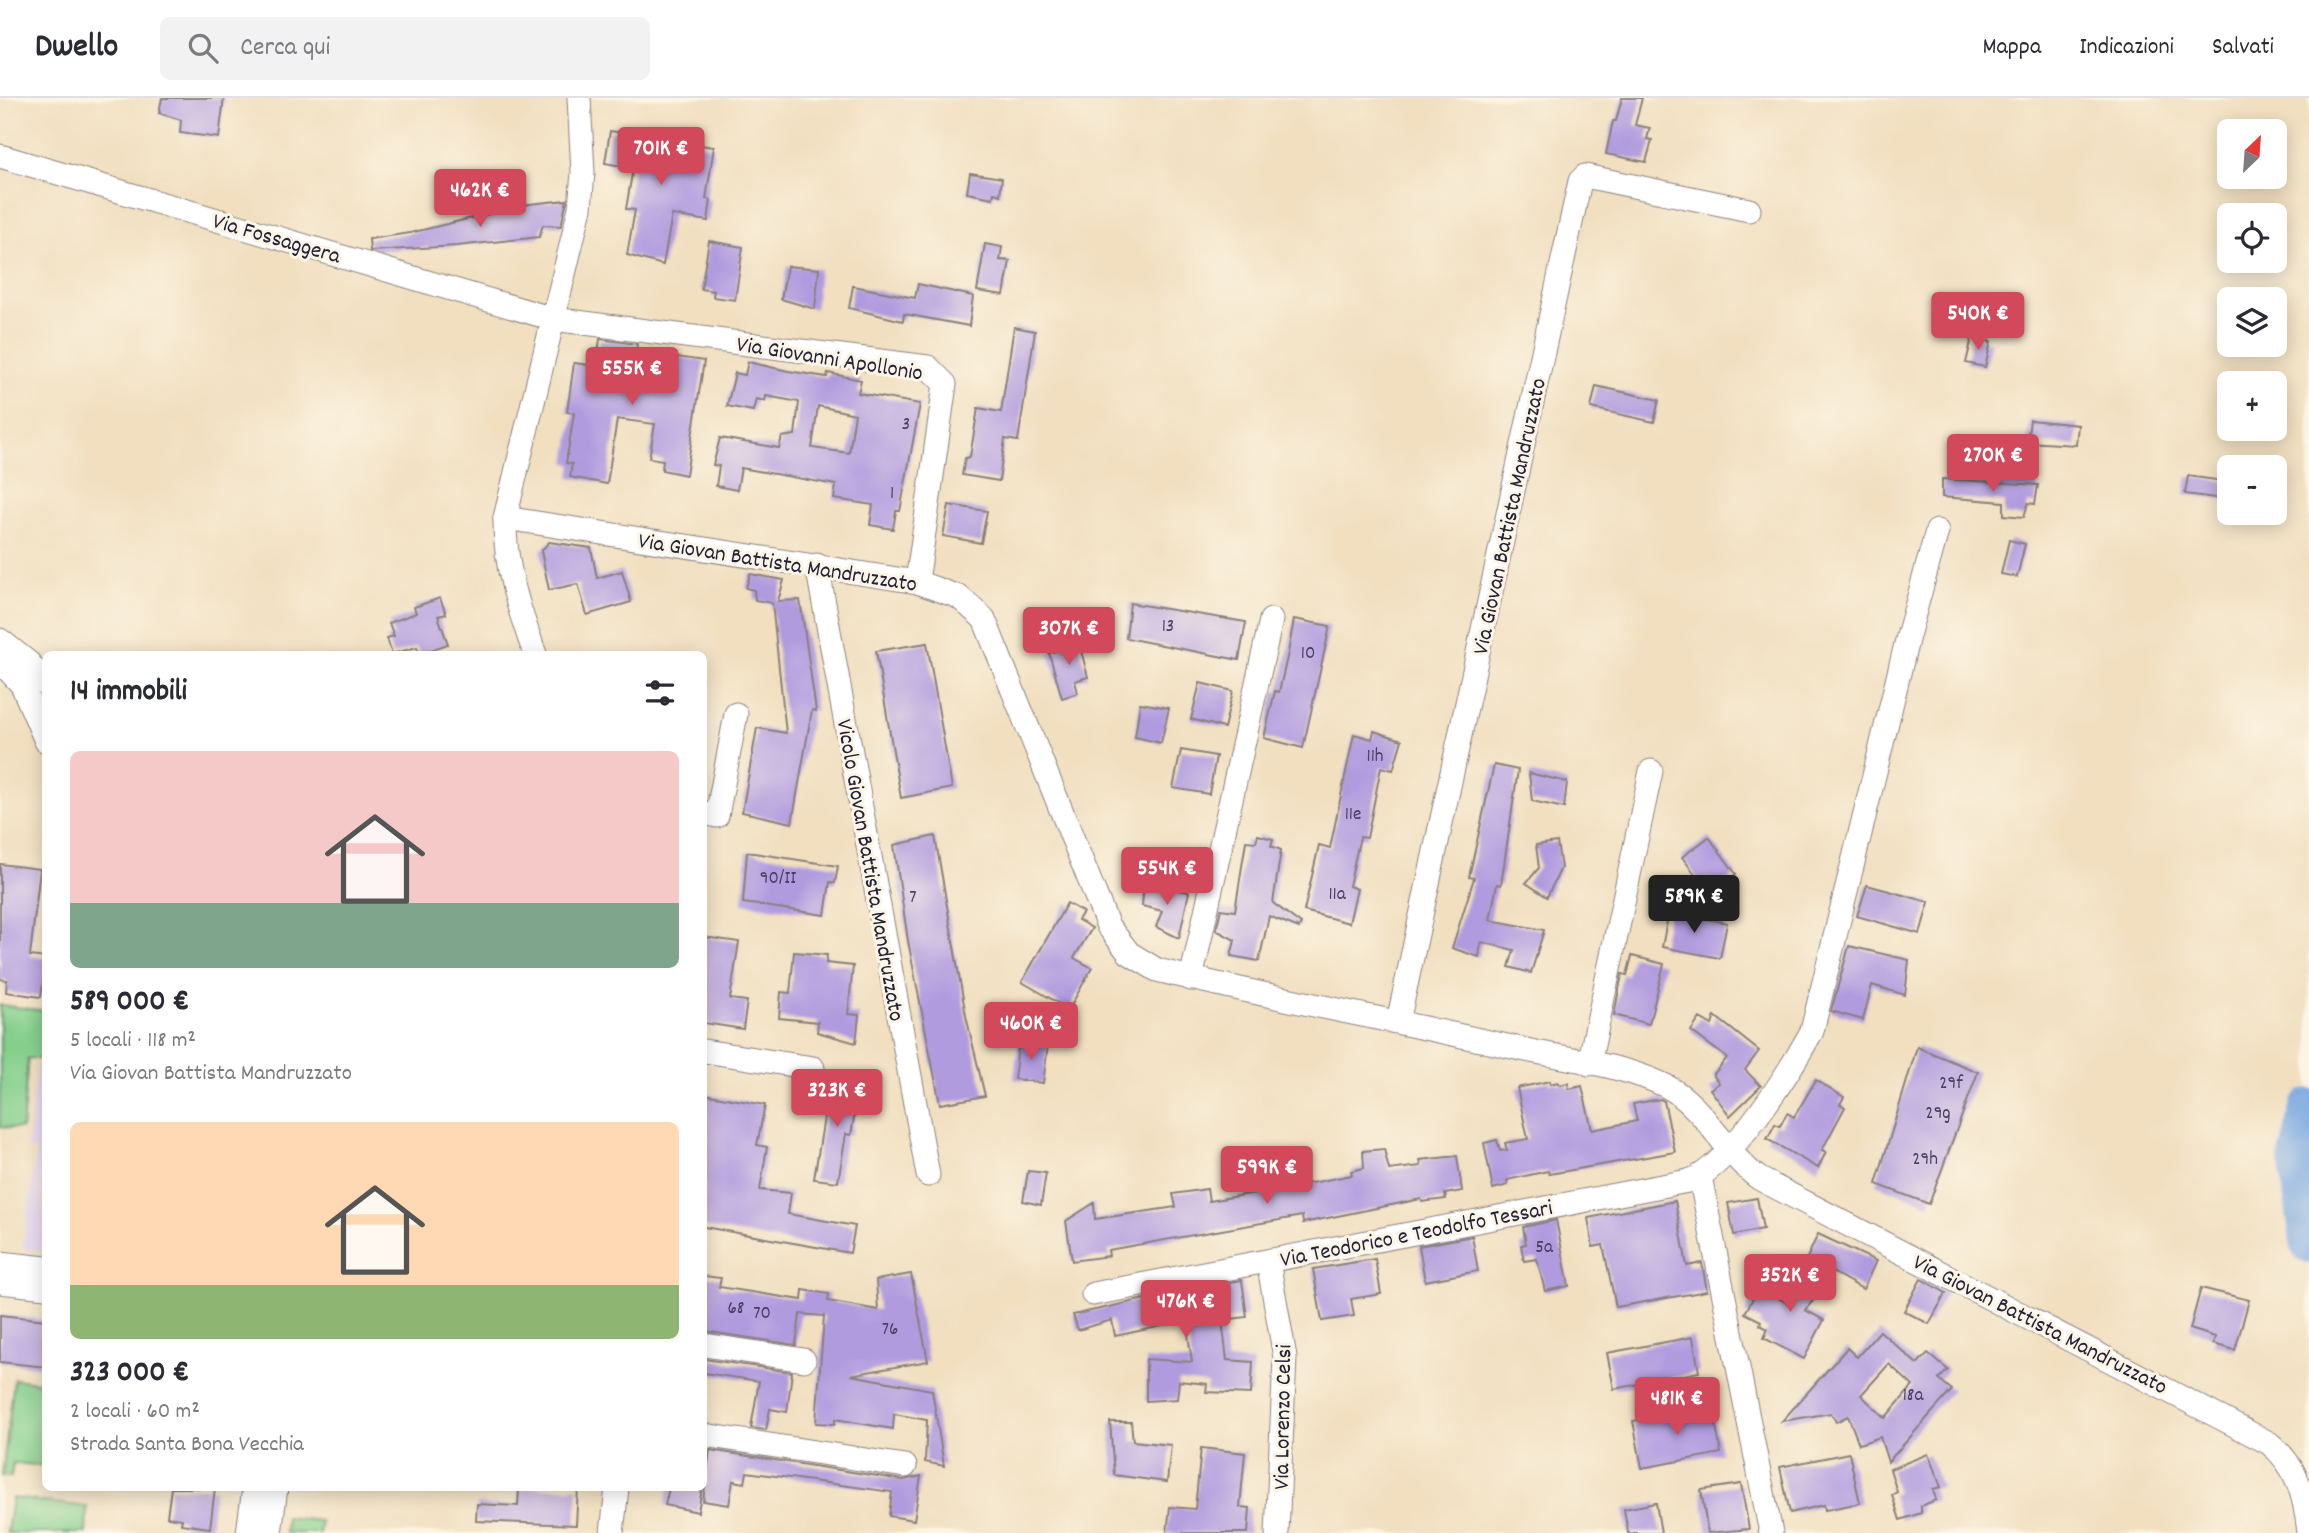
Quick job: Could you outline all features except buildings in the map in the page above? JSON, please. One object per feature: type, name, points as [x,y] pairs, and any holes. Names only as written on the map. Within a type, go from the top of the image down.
[{"type":"street","points":[[534,651],[513,587],[505,518],[580,208],[583,173],[579,98]]},
{"type":"street","name":"Via Fossaggera","points":[[0,156],[553,319]]},
{"type":"street","name":"Via Giovan Battista Mandruzzato","points":[[1398,1022],[1580,181],[1585,176],[1749,210]]},
{"type":"street","name":"Via Giovanni Apollonio","points":[[553,319],[928,367],[945,384],[917,582]]},
{"type":"street","name":"Via Giovan Battista Mandruzzato","points":[[505,518],[917,582],[958,597],[984,619],[1108,926],[1129,953],[1157,970],[1191,979],[1589,1064],[1654,1081],[1679,1094],[1749,1171],[1776,1188],[2269,1443],[2294,1469],[2304,1497],[2309,1533]]},
{"type":"street","points":[[1771,1533],[1700,1177],[1728,1150],[1785,1080],[1812,1031],[1908,636],[1937,531]]},
{"type":"street","name":"Vicolo Giovan Battista Mandruzzato","points":[[817,565],[928,1175]]},
{"type":"street","points":[[1191,979],[1271,620]]},
{"type":"street","points":[[0,640],[29,663],[42,680]]},
{"type":"street","points":[[0,662],[22,685],[42,732]]},
{"type":"street","points":[[707,814],[717,816],[736,714]]},
{"type":"street","points":[[1589,1064],[1651,771]]},
{"type":"street","points":[[707,1051],[813,1068]]},
{"type":"street","name":"Via Teodorico e Teodolfo Tessari","points":[[1093,1294],[1700,1177]]},
{"type":"street","name":"Via Lorenzo Celsi","points":[[1268,1261],[1285,1357],[1277,1533]]},
{"type":"street","points":[[0,1263],[42,1268]]},
{"type":"street","points":[[0,1282],[42,1287]]},
{"type":"street","points":[[707,1345],[804,1360]]},
{"type":"street","points":[[707,1435],[905,1466]]},
{"type":"street","points":[[248,1533],[254,1491]]},
{"type":"street","points":[[270,1533],[276,1491]]},
{"type":"street","points":[[612,1533],[617,1491]]},
{"type":"shaded area","points":[[37,1066],[42,1067],[42,1251],[23,1249],[36,1151],[27,1149]]},
{"type":"green space","points":[[0,1005],[42,1011],[42,1060],[28,1058],[22,1129],[0,1127]]},
{"type":"green space","points":[[14,1379],[42,1383],[42,1466],[13,1463],[11,1477],[2,1476]]},
{"type":"green space","points":[[12,1498],[87,1507],[86,1533],[7,1533]]},
{"type":"green space","points":[[286,1517],[321,1521],[319,1533],[285,1533]]},
{"type":"waterway","points":[[2309,1107],[2297,1159],[2309,1244]]}]
